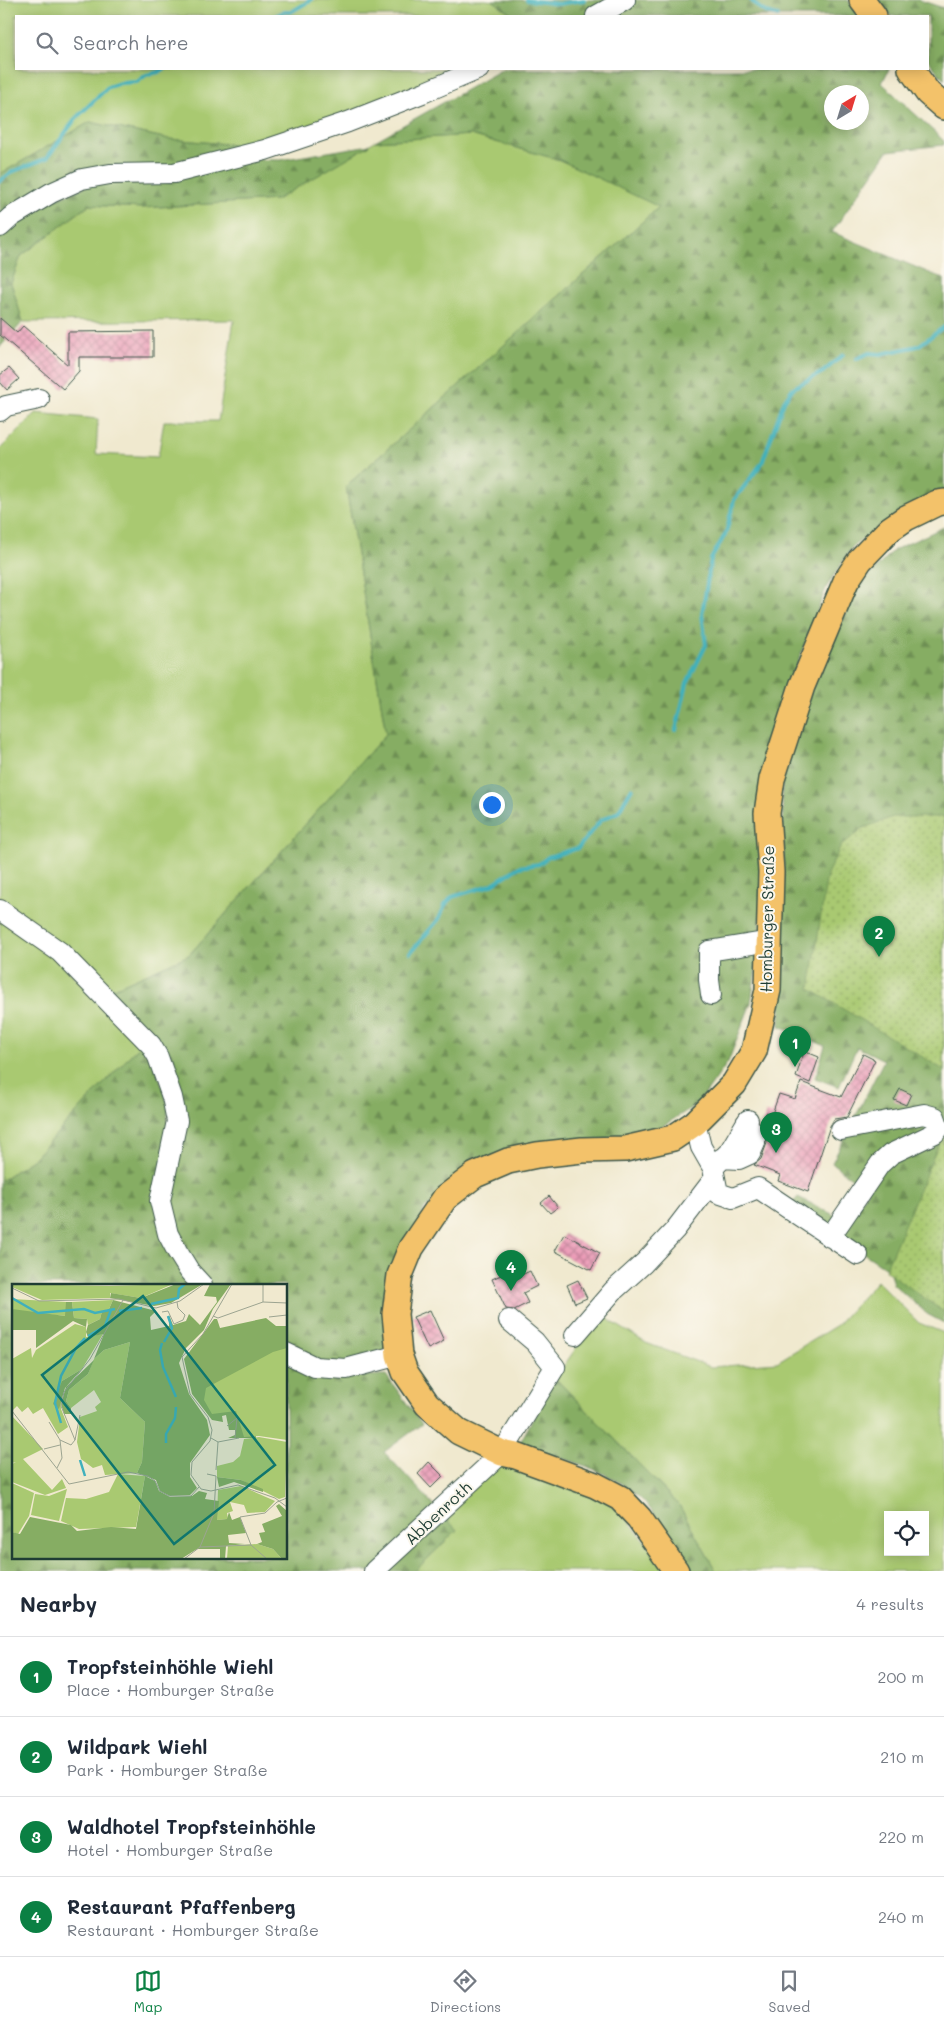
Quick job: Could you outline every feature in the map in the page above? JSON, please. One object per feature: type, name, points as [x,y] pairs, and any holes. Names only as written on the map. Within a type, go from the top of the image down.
[{"type":"main road","points":[[862,0],[873,15]]},
{"type":"main road","points":[[912,70],[928,93],[944,107]]},
{"type":"main road","name":"Homburger Straße","points":[[676,1571],[639,1518],[620,1498],[595,1485],[516,1456],[502,1453],[459,1432],[427,1404],[405,1372],[399,1355],[395,1314],[400,1275],[412,1248],[445,1198],[476,1174],[508,1161],[537,1155],[582,1150],[625,1150],[674,1138],[694,1123],[734,1084],[754,1051],[768,990],[771,872],[767,812],[772,779],[802,686],[846,581],[860,560],[890,529],[938,502],[944,502]]},
{"type":"street","points":[[598,15],[625,0]]},
{"type":"street","points":[[0,227],[10,217],[51,193],[82,179],[110,174],[174,173],[265,150],[348,122],[477,70]]},
{"type":"street","points":[[0,411],[6,406],[38,399]]},
{"type":"street","points":[[0,910],[60,952],[150,1045],[158,1057],[172,1097],[177,1121],[160,1201],[168,1234],[190,1272],[201,1284]]},
{"type":"street","points":[[711,995],[708,980],[709,951],[728,956],[770,941]]},
{"type":"street","points":[[830,1237],[880,1164],[891,1154],[935,1133],[938,1128],[935,1116],[924,1114],[841,1130]]},
{"type":"street","points":[[575,1335],[613,1291],[644,1263],[675,1230],[716,1168],[729,1152],[747,1121]]},
{"type":"street","points":[[694,1123],[701,1147],[716,1168],[718,1193],[733,1198],[758,1188],[858,1255]]},
{"type":"street","name":"Abbenroth","points":[[374,1571],[502,1453],[555,1367],[535,1342],[509,1320]]},
{"type":"street","points":[[288,1354],[315,1367],[346,1369],[399,1355]]},
{"type":"green space","points":[[0,0],[486,0],[494,1],[514,15],[15,15],[15,70],[466,70],[261,147],[169,139],[90,122],[0,174]]},
{"type":"green space","points":[[492,0],[848,0],[858,15],[514,15]]},
{"type":"green space","points":[[879,0],[919,0],[944,8],[944,80],[929,61],[929,15],[890,15]]},
{"type":"green space","points":[[501,70],[888,70],[882,83],[944,141],[944,145],[888,151],[832,232],[944,279],[944,493],[908,506],[852,547],[826,588],[792,677],[767,774],[759,948],[751,1003],[728,1062],[699,1103],[658,1129],[604,1141],[520,1148],[424,1209],[388,1351],[349,1365],[314,1364],[288,1350],[288,1284],[204,1284],[196,1276],[163,1201],[170,1074],[107,991],[189,955],[386,734],[346,486],[659,207],[560,160],[471,135],[375,141]]},
{"type":"green space","points":[[90,122],[169,139],[261,147],[174,169],[129,167],[0,224],[0,174]]},
{"type":"green space","points":[[471,135],[560,160],[660,206],[346,486],[386,734],[189,955],[107,991],[0,904],[0,449],[36,413],[98,419],[96,454],[158,457],[164,421],[218,421],[234,320],[23,322],[11,283],[21,256],[89,205],[142,208],[276,200],[375,141]]},
{"type":"green space","points":[[370,145],[276,200],[142,208],[89,205],[21,256],[11,283],[23,322],[0,347],[0,232],[87,180],[239,159],[280,160]]},
{"type":"green space","points":[[944,527],[944,1323],[927,1314],[893,1284],[889,1270],[791,1205],[798,1197],[846,1221],[868,1191],[832,1163],[884,1060],[857,1047],[839,1087],[815,1078],[825,1046],[780,1026],[784,857],[782,783],[812,688],[856,589],[894,550]]},
{"type":"green space","points":[[893,817],[944,817],[944,1070],[810,989],[827,874],[841,846],[863,828]]},
{"type":"green space","points":[[0,918],[54,956],[141,1044],[32,1160],[0,1181]]},
{"type":"green space","points":[[141,1044],[153,1057],[173,1121],[155,1201],[196,1284],[12,1284],[12,1558],[288,1558],[288,1358],[321,1377],[386,1375],[422,1424],[384,1452],[457,1530],[415,1571],[0,1571],[0,1181],[32,1160]]},
{"type":"green space","points":[[944,1131],[944,1312],[885,1270]]},
{"type":"green space","points":[[877,1281],[919,1323],[944,1333],[944,1571],[716,1571],[679,1505],[555,1378],[601,1313],[646,1343],[711,1367],[777,1362],[837,1325]]},
{"type":"green space","points":[[555,1378],[679,1505],[716,1571],[688,1571],[655,1515],[627,1487],[610,1477],[575,1462],[518,1446]]},
{"type":"green space","points":[[502,1460],[586,1487],[621,1511],[668,1571],[415,1571],[456,1530],[443,1516]]},
{"type":"building","points":[[0,318],[17,333],[23,326],[68,365],[68,332],[153,331],[153,357],[79,357],[79,371],[63,389],[0,335]]},
{"type":"building","points":[[9,368],[19,379],[7,390],[0,382],[0,375]]},
{"type":"building","points":[[804,1051],[819,1057],[810,1083],[796,1077]]},
{"type":"building","points":[[863,1054],[875,1060],[847,1117],[834,1119],[830,1126],[808,1192],[778,1181],[780,1175],[754,1165],[761,1159],[767,1143],[767,1133],[762,1124],[766,1112],[772,1114],[779,1094],[795,1099],[801,1082],[841,1097]]},
{"type":"building","points":[[900,1089],[911,1094],[906,1105],[894,1100]]},
{"type":"building","points":[[549,1196],[558,1207],[550,1213],[541,1203]]},
{"type":"building","points":[[564,1234],[600,1253],[591,1270],[555,1251]]},
{"type":"building","points":[[512,1270],[515,1278],[530,1271],[537,1286],[523,1293],[528,1303],[514,1310],[506,1309],[492,1279]]},
{"type":"building","points":[[578,1280],[587,1298],[575,1303],[567,1285]]},
{"type":"building","points":[[430,1310],[444,1341],[428,1349],[413,1317]]},
{"type":"building","points":[[429,1462],[443,1476],[431,1488],[418,1474]]},
{"type":"waterway","points":[[277,15],[283,12],[291,12],[311,0]]},
{"type":"waterway","points":[[527,0],[558,4],[584,0]]},
{"type":"waterway","points":[[751,0],[763,11],[774,15]]},
{"type":"waterway","points":[[0,181],[12,172],[47,158],[76,118],[108,87],[120,83],[137,82],[146,75],[162,70]]},
{"type":"waterway","points":[[856,359],[869,353],[881,354],[918,346],[944,327]]},
{"type":"waterway","points":[[676,730],[687,683],[706,645],[702,614],[711,559],[726,533],[734,500],[762,463],[784,401],[793,388],[823,372],[843,355]]},
{"type":"waterway","points":[[410,953],[439,919],[445,905],[452,897],[491,885],[519,867],[539,864],[548,857],[578,848],[601,820],[618,812],[632,788]]},
{"type":"place","name":"Wildpark Wiehl","points":[[879,957]]},
{"type":"place","name":"Tropfsteinhöhle Wiehl","points":[[795,1067]]},
{"type":"place","name":"Waldhotel Tropfsteinhöhle","points":[[776,1153]]},
{"type":"place","name":"Restaurant Pfaffenberg","points":[[511,1291]]}]
